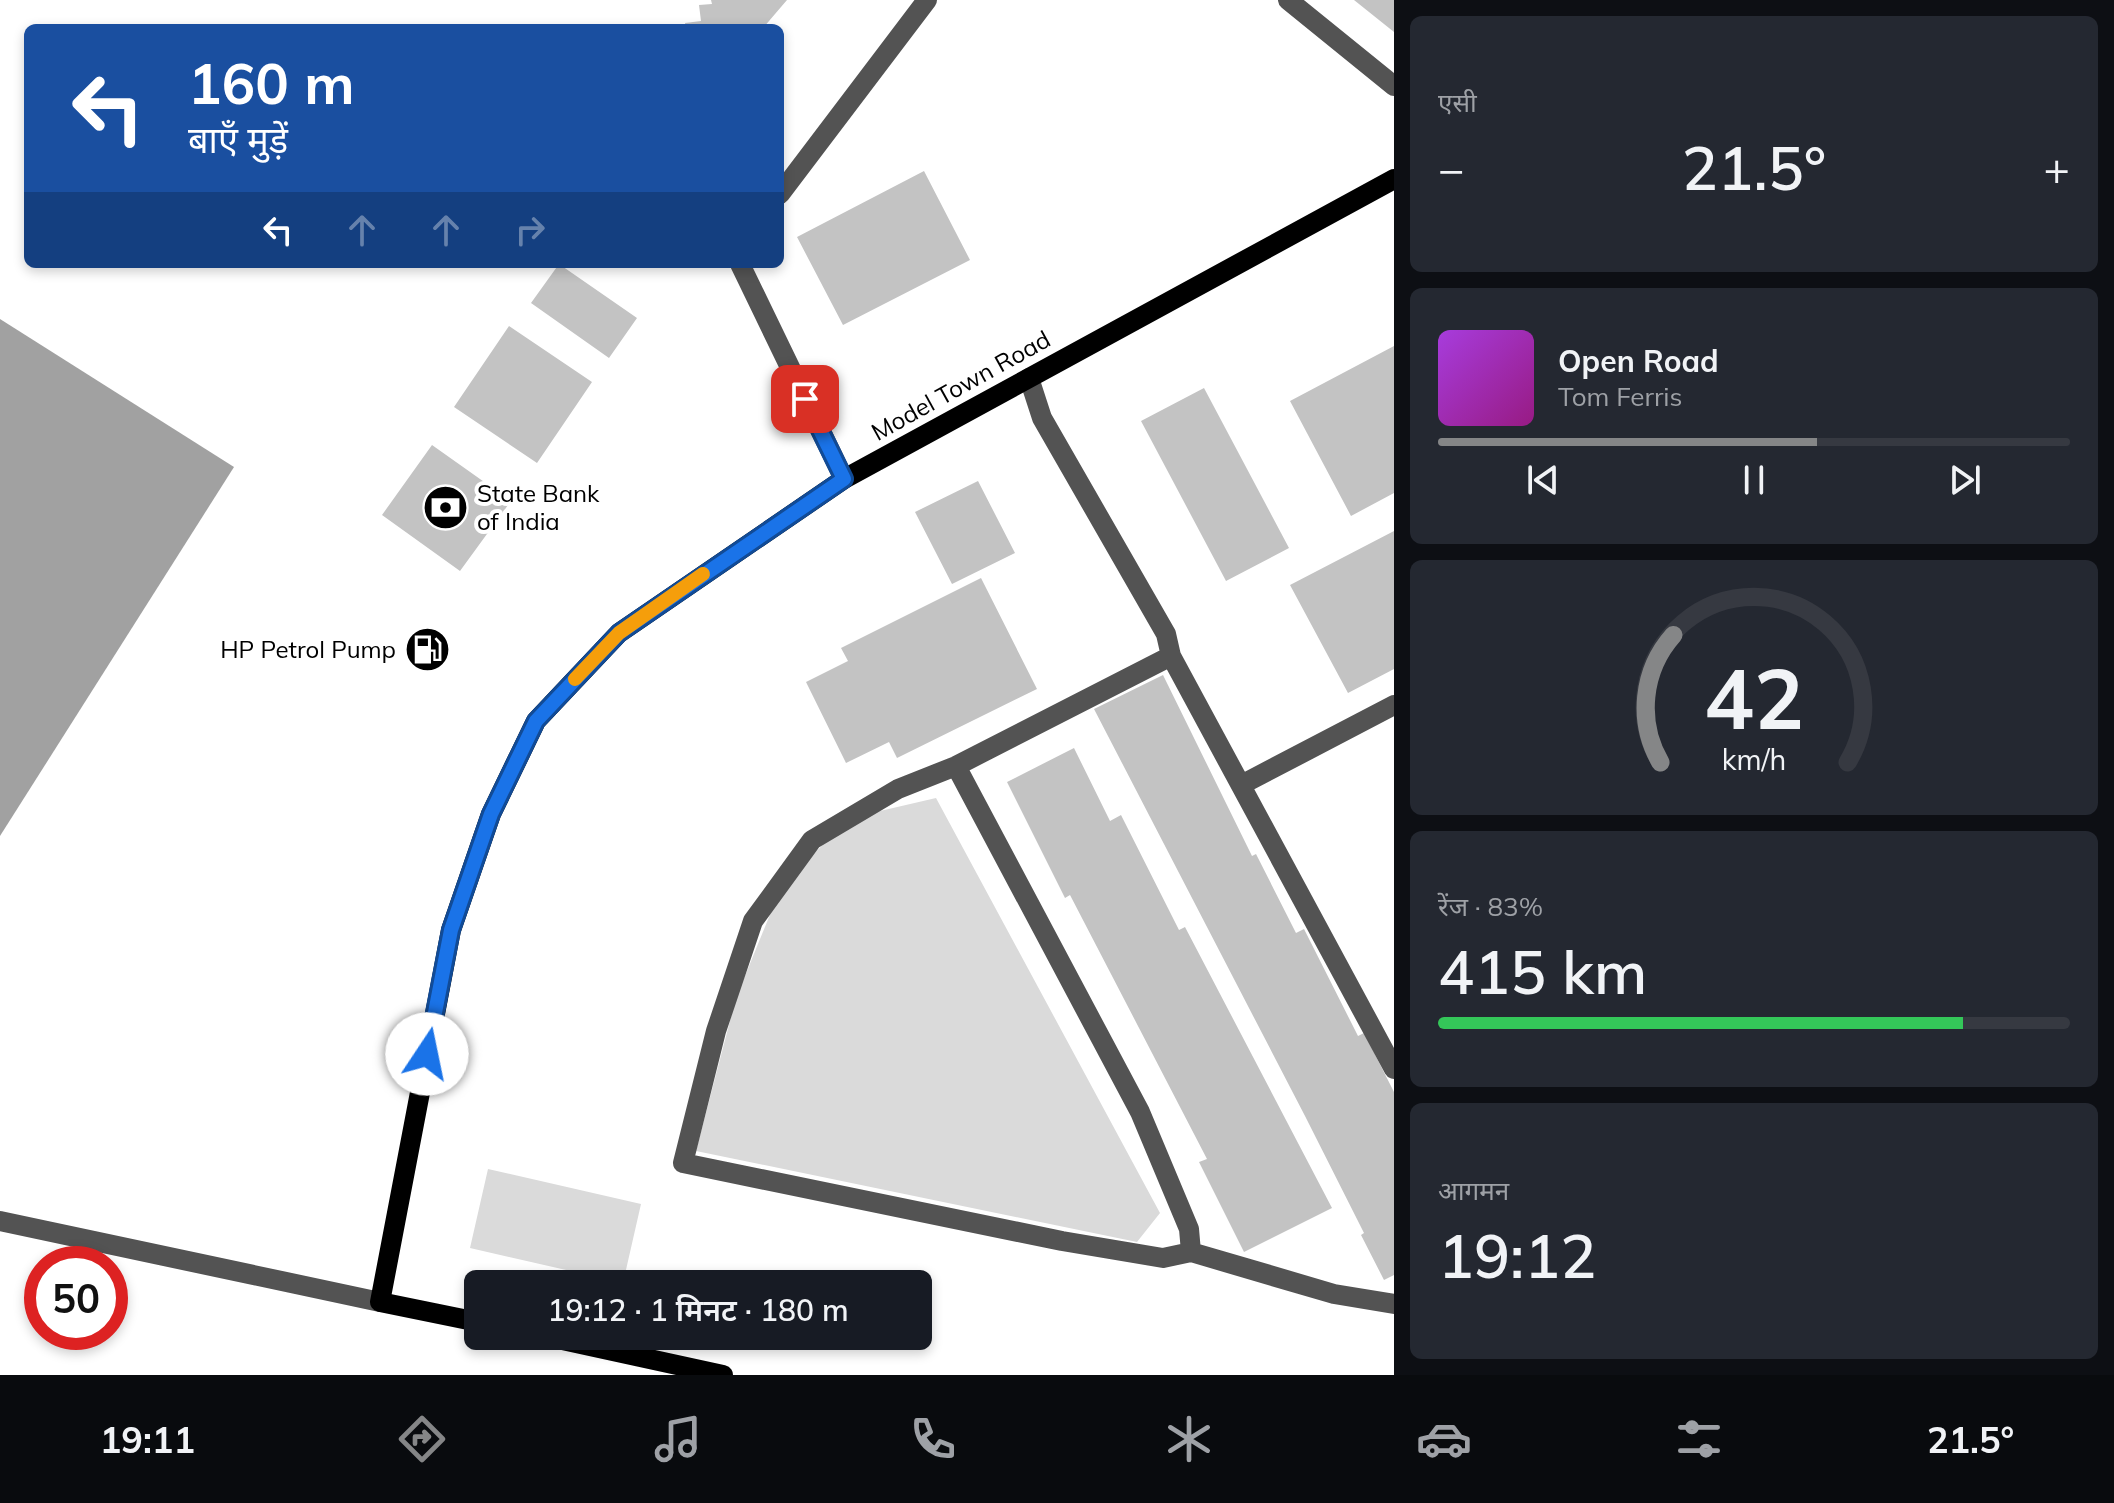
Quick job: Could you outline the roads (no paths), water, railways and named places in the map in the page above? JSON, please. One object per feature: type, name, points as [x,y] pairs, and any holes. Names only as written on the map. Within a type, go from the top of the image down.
[{"type":"main road","name":"Model Town Road","points":[[380,1302],[451,930],[491,814],[536,721],[619,633],[844,479],[1394,179]]},
{"type":"main road","points":[[380,1302],[464,1319]]},
{"type":"main road","points":[[611,1350],[727,1374]]},
{"type":"street","points":[[784,189],[927,0]]},
{"type":"street","points":[[1288,0],[1394,86]]},
{"type":"street","points":[[742,268],[844,479]]},
{"type":"street","points":[[1029,378],[1042,418],[1166,634],[1171,656],[1394,1069]]},
{"type":"street","points":[[1171,656],[956,766],[898,789],[812,840],[753,921],[716,1031],[683,1163],[1062,1241],[1163,1258],[1191,1252],[1334,1294],[1394,1304]]},
{"type":"street","points":[[1241,785],[1394,705]]},
{"type":"street","points":[[956,766],[1140,1112],[1189,1229],[1191,1252]]},
{"type":"street","points":[[0,1221],[380,1302]]},
{"type":"place","name":"State Bank of India","points":[[446,508]]},
{"type":"place","name":"HP Petrol Pump","points":[[427,650]]}]
